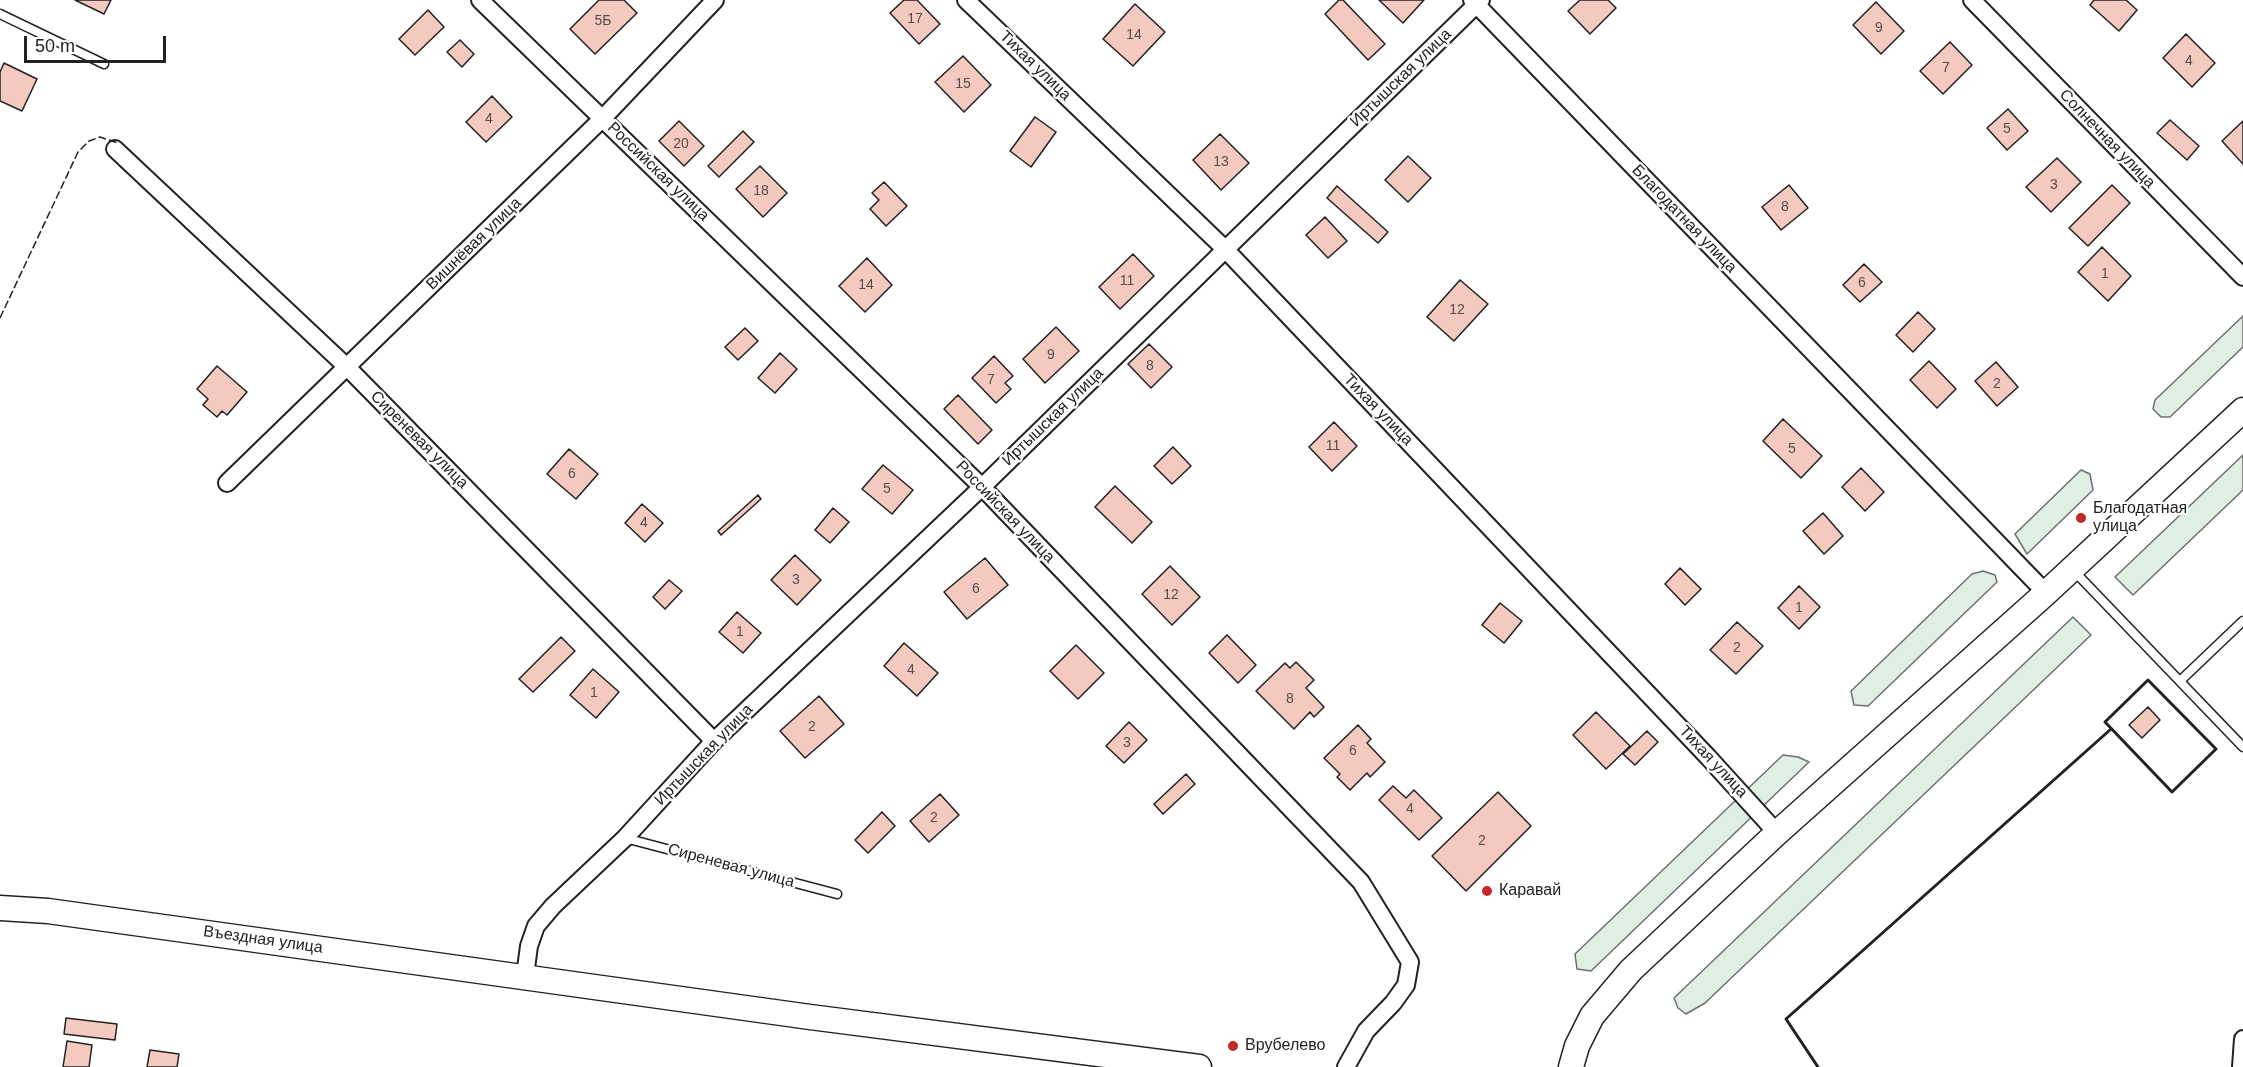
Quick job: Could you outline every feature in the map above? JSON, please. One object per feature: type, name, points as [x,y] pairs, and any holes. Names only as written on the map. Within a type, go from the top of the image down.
[{"type":"street","name":"Российская улица","points":[[480,0],[982,487],[1361,882],[1410,962],[1406,986],[1393,1003],[1366,1030],[1346,1067]]},
{"type":"street","name":"Вишнёвая улица","points":[[227,483],[603,118],[715,0]]},
{"type":"street","name":"Тихая улица","points":[[966,0],[1225,249],[1708,757],[1777,833]]},
{"type":"street","name":"Солнечная улица","points":[[1972,0],[2243,277]]},
{"type":"street","name":"Иртышская улица","points":[[525,976],[529,946],[536,926],[553,906],[625,838],[714,741],[982,487],[1476,2]]},
{"type":"street","name":"Благодатная улица","points":[[1476,2],[2046,593]]},
{"type":"street","name":"Сиреневая улица","points":[[115,149],[348,368],[714,741]]},
{"type":"street","points":[[1571,1067],[1592,1016],[1631,970],[1777,833],[2046,593],[2243,410]]},
{"type":"street","name":"Въездная улица","points":[[0,908],[60,912],[810,1017],[1199,1067]]},
{"type":"street","points":[[2241,1067],[2243,1039]]},
{"type":"lane","points":[[0,14],[105,64]]},
{"type":"lane","points":[[2071,569],[2243,747]]},
{"type":"lane","points":[[2180,681],[2243,621]]},
{"type":"lane","name":"Сиреневая улица","points":[[625,838],[837,894]]},
{"type":"green space","points":[[2243,316],[2243,347],[2170,417],[2161,417],[2153,409],[2155,400]]},
{"type":"green space","points":[[2243,455],[2243,490],[2133,595],[2115,577]]},
{"type":"green space","points":[[2081,470],[2090,474],[2093,490],[2027,554],[2015,534]]},
{"type":"green space","points":[[1983,571],[1995,575],[1997,582],[1868,706],[1854,705],[1851,691],[1972,574]]},
{"type":"green space","points":[[2073,617],[2091,635],[1705,1003],[1686,1014],[1678,1008],[1674,998]]},
{"type":"green space","points":[[1783,755],[1798,757],[1809,762],[1591,971],[1577,969],[1575,954]]},
{"type":"building","points":[[75,0],[111,0],[104,14]]},
{"type":"building","points":[[599,0],[624,0],[637,13],[595,54],[570,29]]},
{"type":"building","points":[[904,0],[917,0],[940,24],[919,44],[890,13]]},
{"type":"building","points":[[1339,0],[1343,0],[1385,44],[1368,60],[1325,14]]},
{"type":"building","points":[[1379,0],[1424,0],[1403,23]]},
{"type":"building","points":[[1580,0],[1608,0],[1616,8],[1590,34],[1568,11]]},
{"type":"building","points":[[2094,0],[2126,0],[2137,10],[2119,31],[2090,5]]},
{"type":"building","points":[[1876,2],[1904,31],[1881,54],[1853,25]]},
{"type":"building","points":[[1135,4],[1165,32],[1133,66],[1103,39]]},
{"type":"building","points":[[428,10],[444,27],[415,55],[399,39]]},
{"type":"building","points":[[2186,34],[2215,63],[2192,87],[2163,58]]},
{"type":"building","points":[[460,40],[474,54],[462,67],[447,52]]},
{"type":"building","points":[[1950,42],[1972,65],[1943,94],[1920,71]]},
{"type":"building","points":[[963,56],[991,85],[964,112],[935,82]]},
{"type":"building","points":[[4,63],[37,79],[22,111],[0,101],[0,72]]},
{"type":"building","points":[[492,96],[512,117],[486,142],[466,122]]},
{"type":"building","points":[[2008,109],[2028,131],[2007,150],[1987,128]]},
{"type":"building","points":[[1035,117],[1056,132],[1031,167],[1010,151]]},
{"type":"building","points":[[2170,120],[2199,146],[2187,160],[2157,133]]},
{"type":"building","points":[[679,121],[704,146],[684,166],[659,141]]},
{"type":"building","points":[[2243,121],[2243,164],[2222,141]]},
{"type":"building","points":[[743,131],[754,142],[719,177],[708,166]]},
{"type":"building","points":[[1220,134],[1249,163],[1221,190],[1193,160]]},
{"type":"building","points":[[1408,156],[1431,178],[1408,202],[1385,180]]},
{"type":"building","points":[[2057,158],[2081,182],[2051,212],[2026,187]]},
{"type":"building","points":[[760,166],[787,193],[763,217],[736,189]]},
{"type":"building","points":[[884,182],[907,206],[886,226],[870,209],[879,200],[872,193]]},
{"type":"building","points":[[1789,185],[1808,208],[1781,230],[1762,207]]},
{"type":"building","points":[[2112,185],[2130,203],[2088,246],[2069,228]]},
{"type":"building","points":[[1337,186],[1388,232],[1378,243],[1327,198]]},
{"type":"building","points":[[1325,217],[1347,241],[1328,258],[1306,235]]},
{"type":"building","points":[[2102,247],[2131,276],[2108,301],[2078,272]]},
{"type":"building","points":[[1133,254],[1154,276],[1120,309],[1099,287]]},
{"type":"building","points":[[867,258],[892,285],[865,312],[839,286]]},
{"type":"building","points":[[1864,264],[1882,282],[1860,302],[1843,285]]},
{"type":"building","points":[[1460,280],[1488,304],[1454,341],[1427,317]]},
{"type":"building","points":[[1918,312],[1935,329],[1913,352],[1896,335]]},
{"type":"building","points":[[1056,327],[1079,351],[1045,383],[1023,359]]},
{"type":"building","points":[[745,328],[758,341],[738,360],[725,347]]},
{"type":"building","points":[[1149,344],[1172,367],[1151,388],[1128,364]]},
{"type":"building","points":[[780,353],[797,369],[775,393],[758,378]]},
{"type":"building","points":[[994,356],[1013,376],[1005,383],[1011,389],[996,403],[972,378]]},
{"type":"building","points":[[1929,361],[1956,389],[1937,408],[1910,380]]},
{"type":"building","points":[[1996,362],[2018,387],[1997,406],[1975,381]]},
{"type":"building","points":[[217,366],[247,392],[227,415],[222,411],[217,417],[203,405],[208,399],[197,389]]},
{"type":"building","points":[[958,395],[992,430],[978,444],[944,409]]},
{"type":"building","points":[[1783,419],[1822,456],[1801,478],[1763,441]]},
{"type":"building","points":[[1334,422],[1357,446],[1332,471],[1309,447]]},
{"type":"building","points":[[1173,447],[1191,466],[1172,484],[1154,466]]},
{"type":"building","points":[[569,449],[598,474],[576,499],[547,474]]},
{"type":"building","points":[[883,465],[913,490],[892,514],[862,489]]},
{"type":"building","points":[[1861,468],[1884,492],[1865,511],[1842,487]]},
{"type":"building","points":[[1115,486],[1152,522],[1132,543],[1095,507]]},
{"type":"building","points":[[758,495],[761,499],[721,535],[718,531]]},
{"type":"building","points":[[642,504],[663,523],[645,542],[625,523]]},
{"type":"building","points":[[833,508],[849,522],[830,543],[815,530]]},
{"type":"building","points":[[1823,513],[1843,536],[1824,554],[1803,531]]},
{"type":"building","points":[[795,555],[821,580],[797,605],[771,580]]},
{"type":"building","points":[[985,558],[1008,585],[967,619],[944,592]]},
{"type":"building","points":[[1170,566],[1200,597],[1172,625],[1142,594]]},
{"type":"building","points":[[1680,568],[1701,589],[1685,605],[1665,584]]},
{"type":"building","points":[[669,580],[682,591],[665,609],[653,597]]},
{"type":"building","points":[[1799,586],[1820,607],[1799,629],[1778,608]]},
{"type":"building","points":[[1500,603],[1522,621],[1504,643],[1482,625]]},
{"type":"building","points":[[737,612],[761,633],[743,653],[719,632]]},
{"type":"building","points":[[1737,622],[1763,646],[1736,674],[1710,650]]},
{"type":"building","points":[[1227,635],[1256,665],[1238,683],[1209,653]]},
{"type":"building","points":[[561,637],[575,651],[533,692],[519,679]]},
{"type":"building","points":[[904,643],[938,673],[917,696],[884,666]]},
{"type":"building","points":[[1076,645],[1104,673],[1078,699],[1050,671]]},
{"type":"building","points":[[1296,662],[1314,680],[1306,688],[1324,707],[1314,717],[1310,712],[1294,729],[1256,691],[1285,663],[1290,668]]},
{"type":"building","points":[[593,669],[619,692],[596,718],[570,695]]},
{"type":"building","points":[[819,696],[844,724],[805,758],[780,731]]},
{"type":"building","points":[[2148,707],[2160,720],[2142,738],[2129,725]]},
{"type":"building","points":[[1596,712],[1630,746],[1606,769],[1573,735]]},
{"type":"building","points":[[1129,722],[1147,740],[1124,763],[1106,746]]},
{"type":"building","points":[[1358,725],[1371,739],[1367,743],[1385,762],[1370,777],[1367,773],[1350,790],[1337,777],[1340,774],[1324,758]]},
{"type":"building","points":[[1647,731],[1658,742],[1635,765],[1623,754]]},
{"type":"building","points":[[1186,774],[1195,784],[1163,814],[1154,804]]},
{"type":"building","points":[[1393,786],[1406,798],[1414,790],[1442,818],[1419,840],[1379,800]]},
{"type":"building","points":[[1498,792],[1531,826],[1466,891],[1432,856]]},
{"type":"building","points":[[940,794],[959,815],[929,842],[910,821]]},
{"type":"building","points":[[882,812],[895,826],[868,853],[855,840]]},
{"type":"building","points":[[66,1018],[117,1024],[115,1040],[64,1034]]},
{"type":"building","points":[[67,1041],[92,1045],[89,1067],[63,1067]]},
{"type":"building","points":[[150,1050],[179,1054],[177,1067],[147,1067]]},
{"type":"fence","points":[[0,318],[78,152],[89,141],[100,137],[118,143]]},
{"type":"wall","points":[[2148,680],[2216,749],[2172,792],[2105,722],[2148,680]]},
{"type":"wall","points":[[1818,1067],[1786,1019],[2111,729]]},
{"type":"place","name":"Благодатная улица","points":[[2081,518]]},
{"type":"place","name":"Каравай","points":[[1487,891]]},
{"type":"place","name":"Врубелево","points":[[1233,1046]]}]
